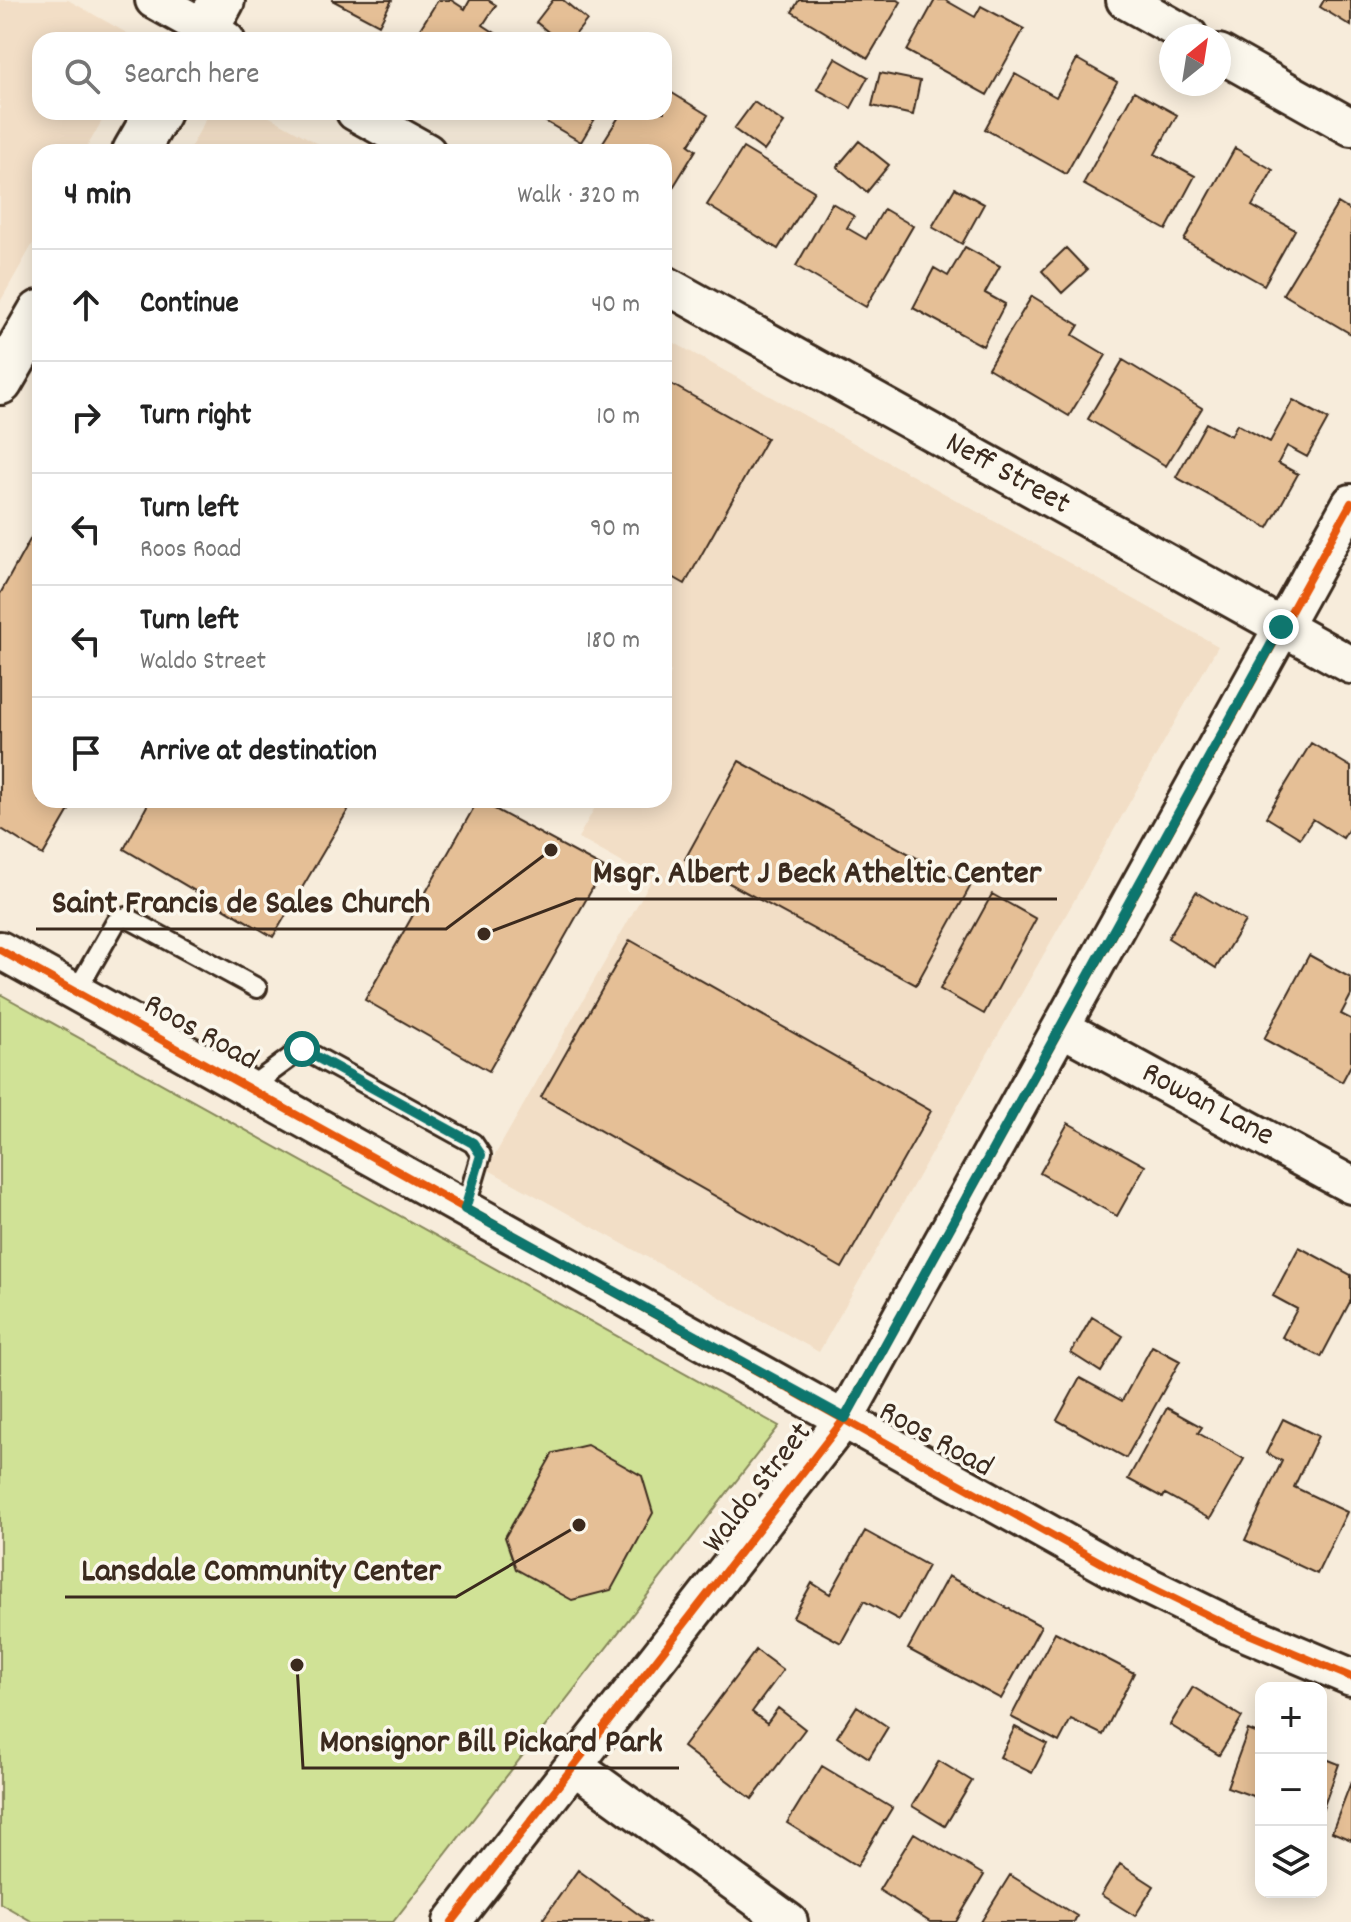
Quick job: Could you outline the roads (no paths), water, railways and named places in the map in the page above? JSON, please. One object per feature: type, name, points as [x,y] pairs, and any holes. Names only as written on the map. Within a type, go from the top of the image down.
[{"type":"street","points":[[154,0],[214,27]]},
{"type":"street","points":[[1125,0],[1168,24]]},
{"type":"street","points":[[1231,60],[1351,127]]},
{"type":"street","points":[[140,144],[153,120]]},
{"type":"street","points":[[369,120],[413,144]]},
{"type":"street","name":"Neff Street","points":[[672,288],[1351,665]]},
{"type":"street","points":[[0,382],[32,327]]},
{"type":"street","name":"Waldo Street","points":[[452,1922],[845,1418],[1351,503]]},
{"type":"street","name":"Roos Road","points":[[0,950],[1111,1568],[1230,1626],[1351,1677]]},
{"type":"street","name":"Rowan Lane","points":[[1062,1028],[1351,1185]]},
{"type":"street","points":[[574,1766],[789,1922]]},
{"type":"lane","points":[[76,992],[116,922],[126,917],[257,988]]},
{"type":"lane","points":[[249,1088],[302,1049],[473,1143],[481,1155],[465,1209]]},
{"type":"place","name":"Saint Francis de Sales Church","points":[[551,850]]},
{"type":"place","name":"Msgr. Albert J Beck Atheltic Center","points":[[484,934]]},
{"type":"place","name":"Lansdale Community Center","points":[[579,1525]]},
{"type":"place","name":"Monsignor Bill Pickard Park","points":[[297,1665]]}]
